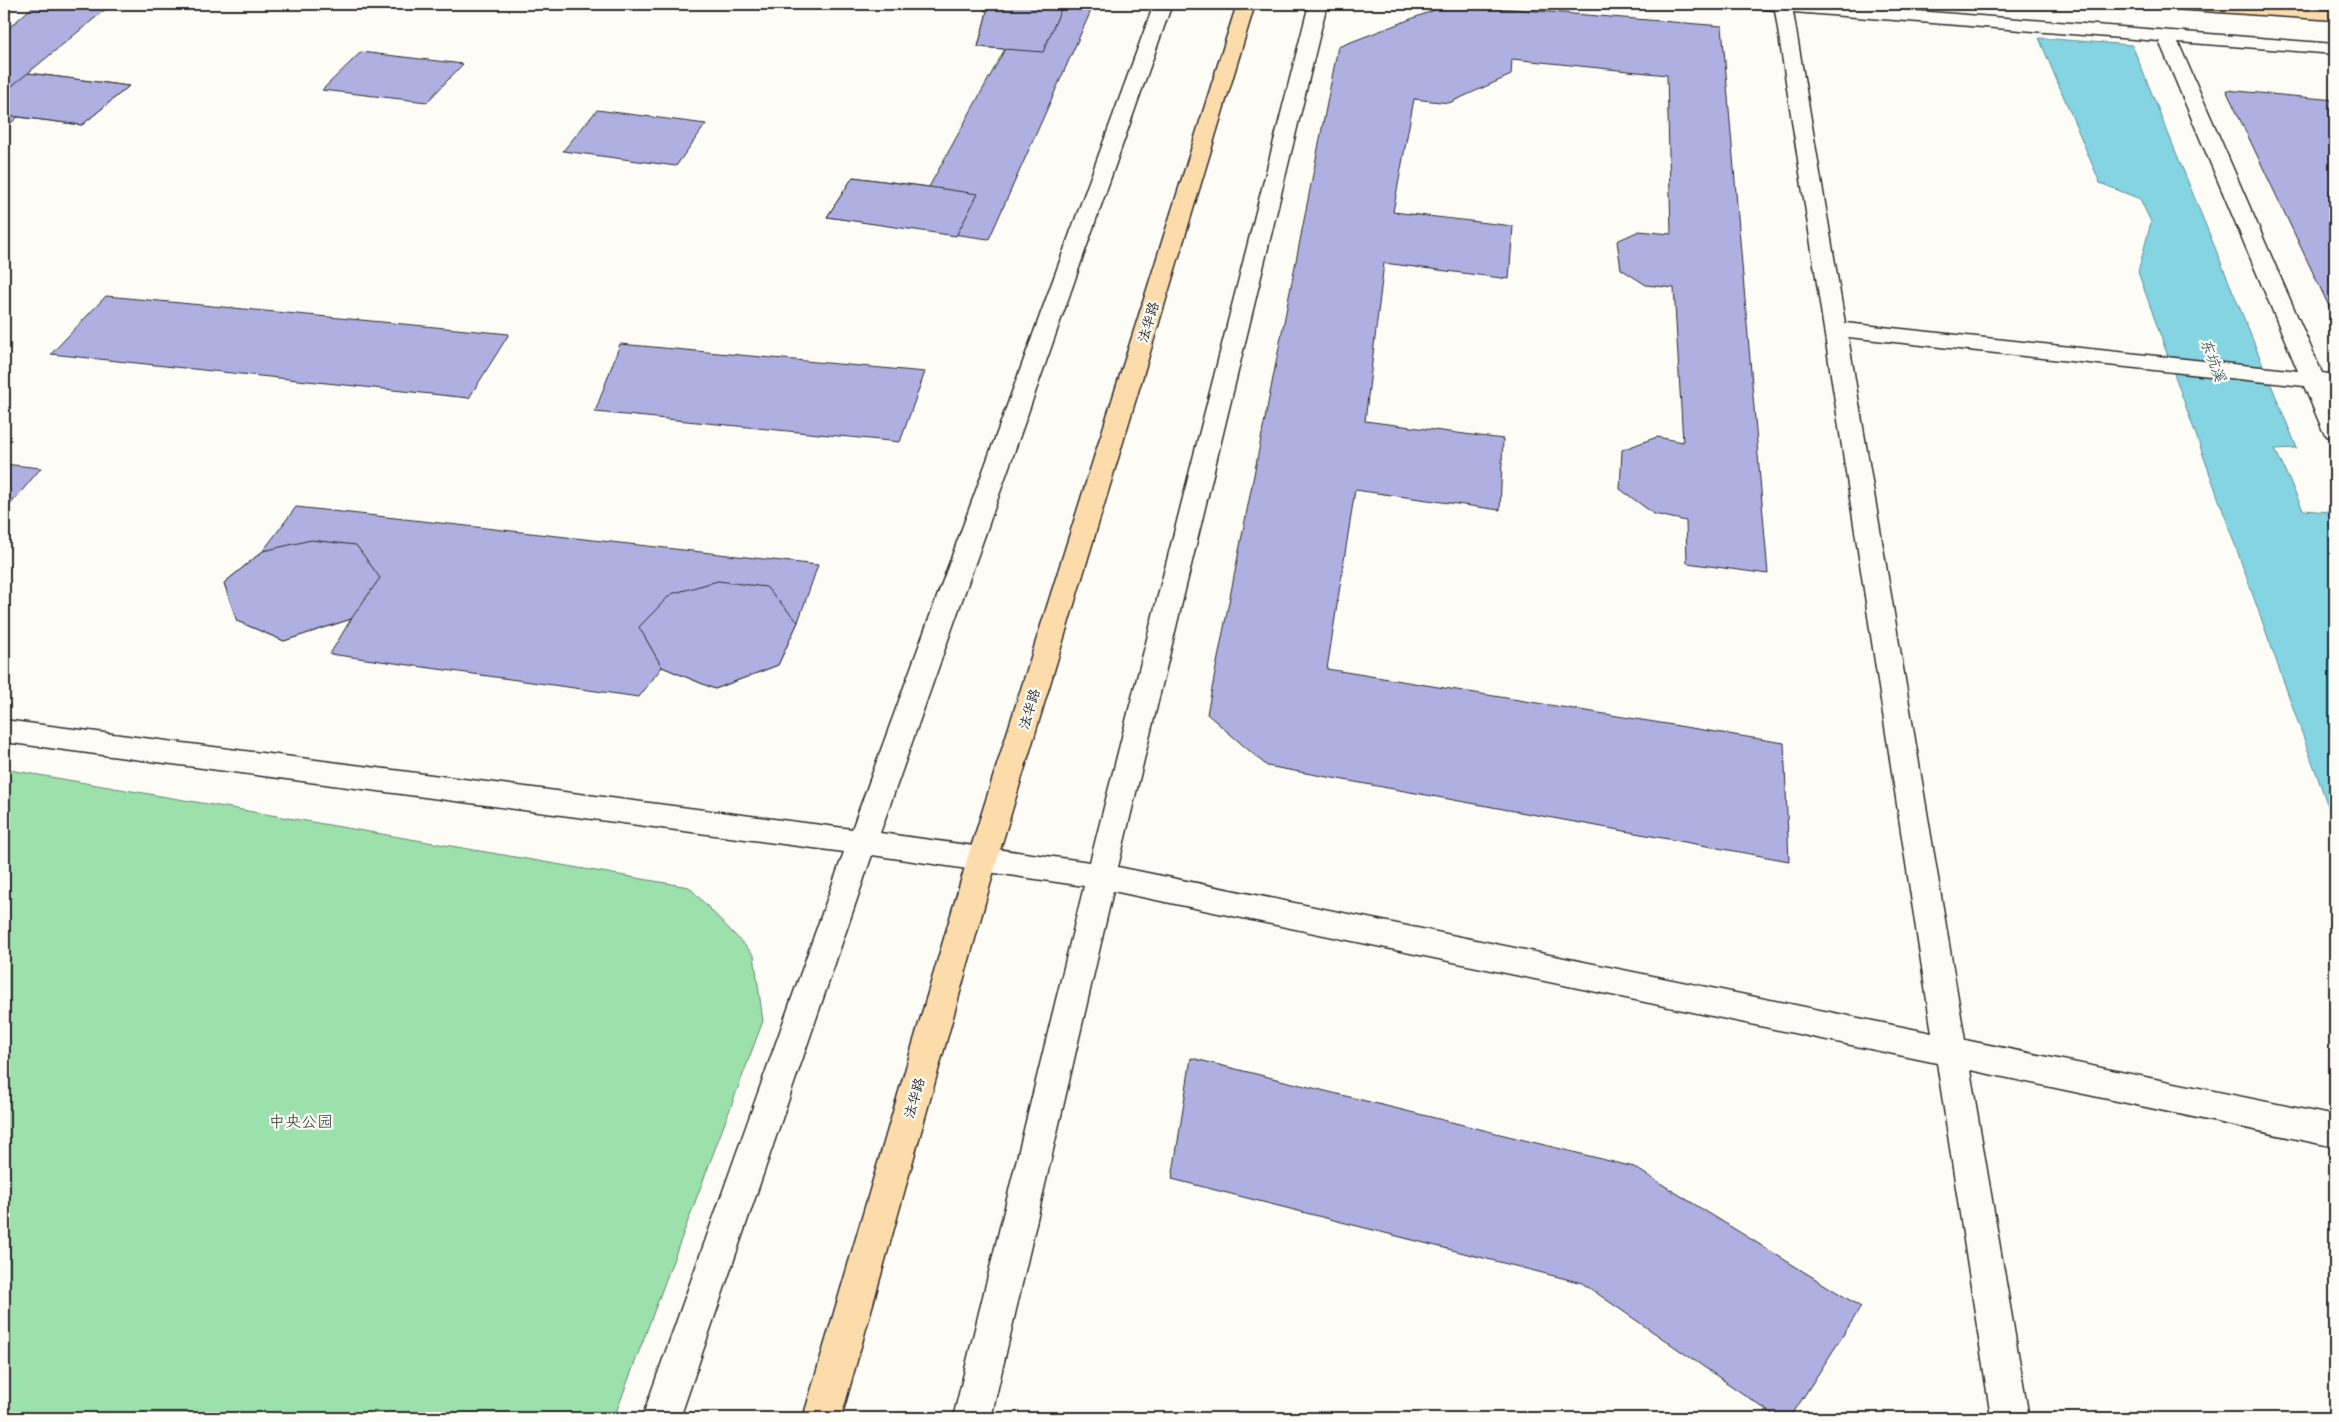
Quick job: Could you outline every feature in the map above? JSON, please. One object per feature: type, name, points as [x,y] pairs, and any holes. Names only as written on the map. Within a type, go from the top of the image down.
[{"type":"main road","name":"法华路","points":[[822,1418],[982,860],[1246,4]]},
{"type":"main road","points":[[2174,4],[2335,15]]},
{"type":"street","points":[[661,1418],[862,842],[1163,4]]},
{"type":"street","points":[[972,1418],[1102,876],[1318,4]]},
{"type":"street","points":[[2010,1418],[1835,329],[1777,4],[2335,49]]},
{"type":"street","points":[[2166,35],[2324,381],[2335,431]]},
{"type":"street","points":[[1835,329],[2324,381]]},
{"type":"street","points":[[4,731],[862,842],[1102,876],[1951,1050],[2335,1131]]},
{"type":"green space","name":"中央公园","points":[[4,769],[689,887],[754,955],[763,1021],[614,1418],[4,1418]]},
{"type":"water","name":"东坑溪","points":[[2039,38],[2132,45],[2297,448],[2275,449],[2303,510],[2329,512],[2335,527],[2335,826],[2138,272],[2151,222],[2140,199],[2100,183]]},
{"type":"building","points":[[36,4],[112,4],[28,73],[129,86],[82,125],[18,117],[4,129],[4,32]]},
{"type":"building","points":[[978,4],[1094,4],[989,239],[827,217],[853,177],[929,187],[1005,49],[978,47],[987,12]]},
{"type":"building","points":[[978,4],[1055,4],[1061,9],[1043,52],[978,47],[987,12]]},
{"type":"building","points":[[1450,4],[1722,26],[1768,574],[1687,563],[1686,521],[1654,514],[1620,489],[1622,450],[1657,437],[1683,442],[1674,288],[1646,285],[1621,269],[1617,241],[1639,231],[1671,234],[1667,75],[1512,59],[1511,75],[1449,103],[1414,99],[1393,212],[1513,226],[1509,279],[1384,263],[1365,421],[1503,439],[1500,510],[1355,490],[1327,669],[1784,743],[1789,861],[1267,766],[1207,714],[1338,47]]},
{"type":"building","points":[[361,52],[463,64],[427,102],[322,90]]},
{"type":"building","points":[[28,73],[129,86],[82,125],[4,115],[4,92]]},
{"type":"building","points":[[2226,90],[2335,100],[2335,319]]},
{"type":"building","points":[[597,110],[706,124],[676,166],[563,151]]},
{"type":"building","points":[[853,177],[978,194],[956,236],[827,217]]},
{"type":"building","points":[[106,296],[509,334],[469,398],[51,354]]},
{"type":"building","points":[[620,344],[925,372],[900,442],[595,412]]},
{"type":"building","points":[[4,464],[41,468],[4,512]]},
{"type":"building","points":[[296,507],[818,565],[798,622],[778,665],[715,689],[662,667],[639,697],[330,654],[351,619],[284,641],[237,621],[224,583],[263,551]]},
{"type":"building","points":[[311,540],[356,545],[380,578],[351,619],[284,641],[237,621],[224,583],[263,551]]},
{"type":"building","points":[[718,581],[766,587],[798,622],[778,665],[715,689],[662,667],[639,627],[671,594]]},
{"type":"building","points":[[1191,1058],[1634,1167],[1861,1307],[1790,1418],[1778,1418],[1582,1283],[1172,1179]]}]
